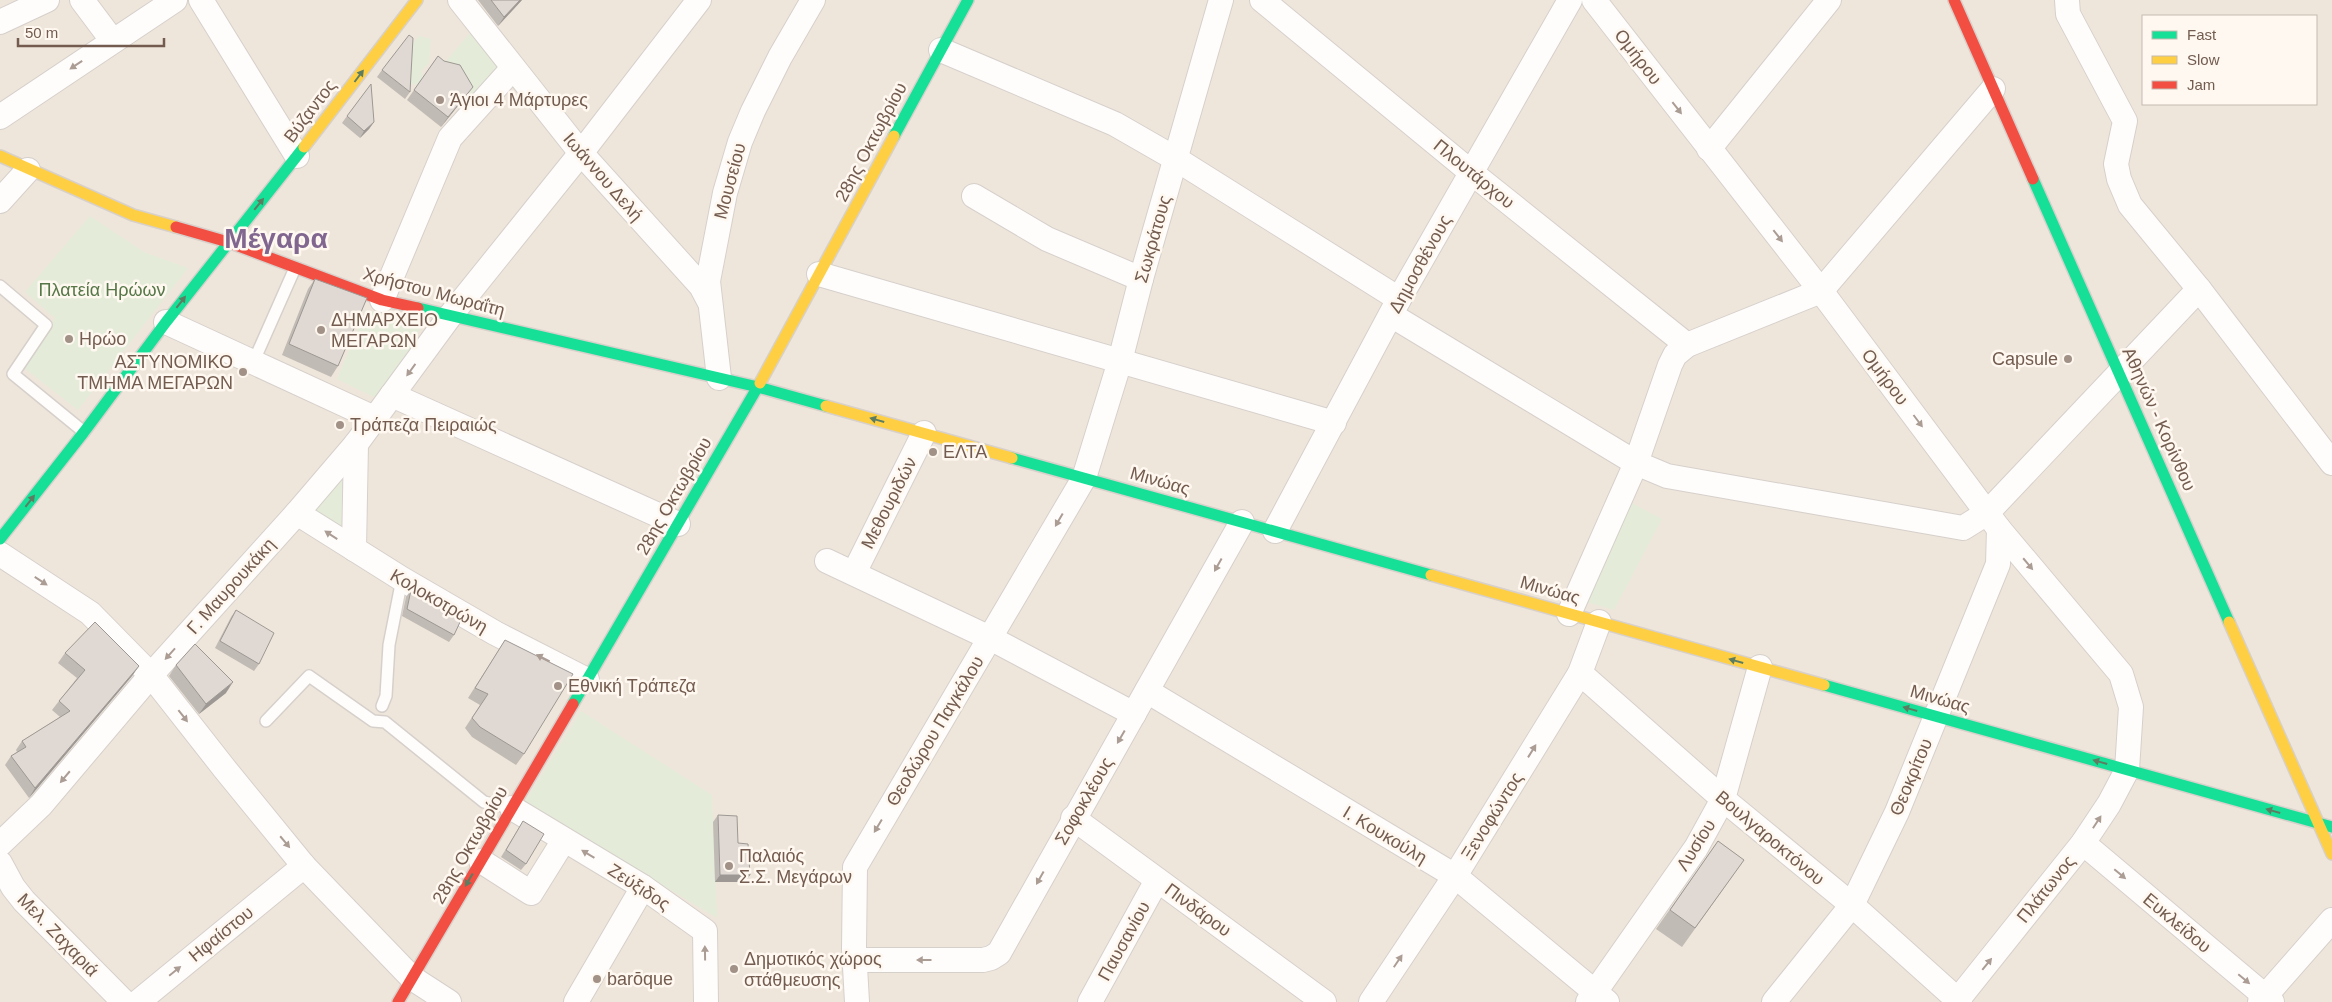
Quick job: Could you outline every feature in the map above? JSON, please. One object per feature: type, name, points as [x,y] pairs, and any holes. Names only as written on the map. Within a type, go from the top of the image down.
[{"type":"main road","name":"Βύζαντος","points":[[0,539],[417,0]]},
{"type":"main road","name":"28ης Οκτωβρίου","points":[[398,1002],[758,387],[968,0]]},
{"type":"main road","name":"Αθηνών - Κορίνθου","points":[[1954,0],[2332,854]]},
{"type":"main road","name":"Χρήστου Μωραΐτη","points":[[0,156],[28,170],[133,214],[228,242],[382,300],[758,387]]},
{"type":"main road","name":"Μινώας","points":[[758,387],[2332,827]]},
{"type":"street","points":[[3,15],[47,0]]},
{"type":"street","points":[[82,0],[112,40]]},
{"type":"street","points":[[0,117],[112,40],[175,0]]},
{"type":"street","points":[[201,0],[297,156]]},
{"type":"street","name":"Ιωάννου Δελή","points":[[460,0],[581,153],[701,286],[711,304]]},
{"type":"street","name":"Γ. Μαυρουκάκη","points":[[0,844],[41,805],[151,675],[297,513],[356,444],[450,316],[581,153],[699,0]]},
{"type":"street","name":"Μουσείου","points":[[719,378],[708,281],[725,193],[740,142],[764,86],[813,0]]},
{"type":"street","name":"Σωκράτους","points":[[1084,478],[1120,360],[1141,279],[1221,0]]},
{"type":"street","name":"Πλουτάρχου","points":[[1262,0],[1472,173],[1687,345]]},
{"type":"street","name":"Δημοσθένους","points":[[1275,532],[1395,307],[1570,0]]},
{"type":"street","name":"Ομήρου","points":[[1594,0],[1821,290],[1993,521],[2121,674],[2131,708],[2127,770]]},
{"type":"street","points":[[1709,149],[1829,0]]},
{"type":"street","points":[[2067,0],[2068,14],[2125,121],[2116,164],[2119,178],[2130,205],[2199,289],[2332,463]]},
{"type":"street","points":[[940,50],[1095,115],[1176,159],[1395,307],[1636,463],[1667,476],[1963,528],[1993,521],[2120,373],[2199,289]]},
{"type":"street","points":[[382,300],[450,138],[513,68]]},
{"type":"street","points":[[1569,614],[1636,463],[1675,355],[1687,345],[1821,290],[1993,89]]},
{"type":"street","points":[[0,201],[28,170]]},
{"type":"street","points":[[974,196],[1047,239],[1141,279]]},
{"type":"street","points":[[819,274],[1334,423]]},
{"type":"street","points":[[166,322],[374,418]]},
{"type":"street","points":[[392,395],[678,524]]},
{"type":"street","name":"Μεθουριδών","points":[[854,573],[924,433]]},
{"type":"street","points":[[354,549],[356,444]]},
{"type":"street","name":"Θεοδώρου Παγκάλου","points":[[857,1002],[854,960],[855,867],[1084,478]]},
{"type":"street","name":"Κολοκοτρώνη","points":[[297,513],[402,579],[495,633],[587,680]]},
{"type":"street","name":"Θεοκρίτου","points":[[1774,1002],[1852,905],[1897,812],[1998,564],[1993,521]]},
{"type":"street","name":"Σοφοκλέους","points":[[854,960],[991,958],[999,953],[1073,818],[1147,692],[1242,522]]},
{"type":"street","points":[[0,554],[90,613],[151,675],[304,866],[412,978],[449,1002]]},
{"type":"street","points":[[827,561],[990,638],[1134,714]]},
{"type":"street","name":"Ξενοφώντος","points":[[1371,1002],[1455,876],[1580,673],[1599,622]]},
{"type":"street","name":"Λυσίου","points":[[1597,999],[1696,848],[1723,799],[1760,667]]},
{"type":"street","name":"Βουλγαροκτόνου","points":[[1580,673],[1723,799],[1852,905],[1958,1001]]},
{"type":"street","name":"Ι. Κουκούλη","points":[[1147,692],[1455,876],[1597,999]]},
{"type":"street","name":"Πλάτωνος","points":[[1958,1001],[2083,843],[2109,804],[2127,770]]},
{"type":"street","name":"Ζεύξιδος","points":[[512,808],[643,887],[705,931],[706,1002]]},
{"type":"street","name":"Πινδάρου","points":[[1073,818],[1324,1002]]},
{"type":"street","points":[[481,861],[531,893],[564,840]]},
{"type":"street","name":"Ευκλείδου","points":[[2083,843],[2266,1000]]},
{"type":"street","name":"Μελ. Ζαχαριά","points":[[0,863],[12,887],[24,901],[124,1002]]},
{"type":"street","name":"Ηφαίστου","points":[[138,1002],[304,866]]},
{"type":"street","name":"Παυσανίου","points":[[1090,1002],[1157,880]]},
{"type":"street","points":[[576,1002],[643,887]]},
{"type":"street","points":[[2266,1000],[2332,920]]},
{"type":"lane","points":[[253,363],[295,268]]},
{"type":"lane","points":[[0,286],[46,325],[13,374],[84,432]]},
{"type":"lane","points":[[382,706],[386,696],[389,645],[402,579]]},
{"type":"lane","points":[[266,721],[308,676],[373,721],[385,722],[484,802],[512,808]]},
{"type":"shaded area","points":[[0,0],[2332,0],[2332,1002],[0,1002]]},
{"type":"green space","points":[[470,33],[500,69],[475,97],[440,68]]},
{"type":"green space","points":[[419,36],[431,39],[429,63],[422,70],[423,78],[417,85],[408,83],[410,46]]},
{"type":"green space","name":"Πλατεία Ηρώων","points":[[90,216],[144,252],[188,268],[78,410],[23,367],[55,318],[25,292]]},
{"type":"green space","points":[[366,310],[421,325],[416,340],[380,400],[337,379]]},
{"type":"green space","points":[[349,468],[347,531],[304,506]]},
{"type":"green space","points":[[1632,503],[1662,519],[1614,610],[1583,601]]},
{"type":"green space","points":[[581,711],[712,795],[717,918],[525,802]]},
{"type":"building","points":[[491,0],[520,0],[504,17]]},
{"type":"building","points":[[409,35],[413,38],[410,92],[382,70]]},
{"type":"building","name":"Άγιοι 4 Μάρτυρες","points":[[438,56],[444,61],[460,65],[473,87],[448,117],[414,90]]},
{"type":"building","points":[[371,84],[374,122],[364,131],[347,116]]},
{"type":"building","name":"ΔΗΜΑΡΧΕΙΟ ΜΕΓΑΡΩΝ","points":[[315,279],[367,298],[338,366],[289,344]]},
{"type":"building","points":[[411,590],[461,620],[454,635],[407,609]]},
{"type":"building","points":[[236,610],[274,633],[259,664],[220,641]]},
{"type":"building","points":[[95,622],[139,666],[35,788],[11,756],[26,747],[22,741],[70,711],[59,701],[85,670],[65,653]]},
{"type":"building","points":[[505,640],[573,674],[524,754],[480,727],[472,718],[488,694],[475,688]]},
{"type":"building","points":[[195,644],[233,682],[206,704],[176,665]]},
{"type":"building","name":"Παλαιός Σ.Σ. Μεγάρων","points":[[718,815],[737,816],[738,843],[748,844],[750,875],[720,875]]},
{"type":"building","points":[[523,821],[544,834],[526,864],[506,850]]},
{"type":"building","points":[[1718,841],[1744,860],[1695,928],[1670,910]]},
{"type":"traffic: fast","points":[[894,136],[968,0]]},
{"type":"traffic: fast","points":[[0,539],[84,432],[166,322],[304,147]]},
{"type":"traffic: fast","points":[[2033,179],[2229,622]]},
{"type":"traffic: fast","points":[[418,308],[758,387],[826,406]]},
{"type":"traffic: fast","points":[[573,704],[760,383]]},
{"type":"traffic: fast","points":[[1012,458],[1431,575]]},
{"type":"traffic: fast","points":[[1824,685],[2332,827]]},
{"type":"traffic: slow","points":[[304,147],[417,0]]},
{"type":"traffic: slow","points":[[760,383],[894,136]]},
{"type":"traffic: slow","points":[[0,156],[133,215],[176,227]]},
{"type":"traffic: slow","points":[[826,406],[1012,458]]},
{"type":"traffic: slow","points":[[1431,575],[1824,685]]},
{"type":"traffic: slow","points":[[2229,622],[2332,854]]},
{"type":"traffic: jam","points":[[1954,0],[2033,179]]},
{"type":"traffic: jam","points":[[176,227],[228,242],[382,300],[418,308]]},
{"type":"traffic: jam","points":[[398,1002],[573,704]]},
{"type":"place","name":"Άγιοι 4 Μάρτυρες","points":[[440,100]]},
{"type":"place","name":"ΔΗΜΑΡΧΕΙΟ ΜΕΓΑΡΩΝ","points":[[321,330]]},
{"type":"place","name":"Ηρώο","points":[[69,339]]},
{"type":"place","name":"Capsule","points":[[2068,359]]},
{"type":"place","name":"ΑΣΤΥΝΟΜΙΚΟ ΤΜΗΜΑ ΜΕΓΑΡΩΝ","points":[[243,372]]},
{"type":"place","name":"Τράπεζα Πειραιώς","points":[[340,425]]},
{"type":"place","name":"ΕΛΤΑ","points":[[933,452]]},
{"type":"place","name":"Εθνική Τράπεζα","points":[[558,686]]},
{"type":"place","name":"Παλαιός Σ.Σ. Μεγάρων","points":[[729,866]]},
{"type":"place","name":"Δημοτικός χώρος στάθμευσης","points":[[734,969]]},
{"type":"place","name":"barōque","points":[[597,979]]},
{"type":"district","name":"Μέγαρα","points":[[276,238]]}]
